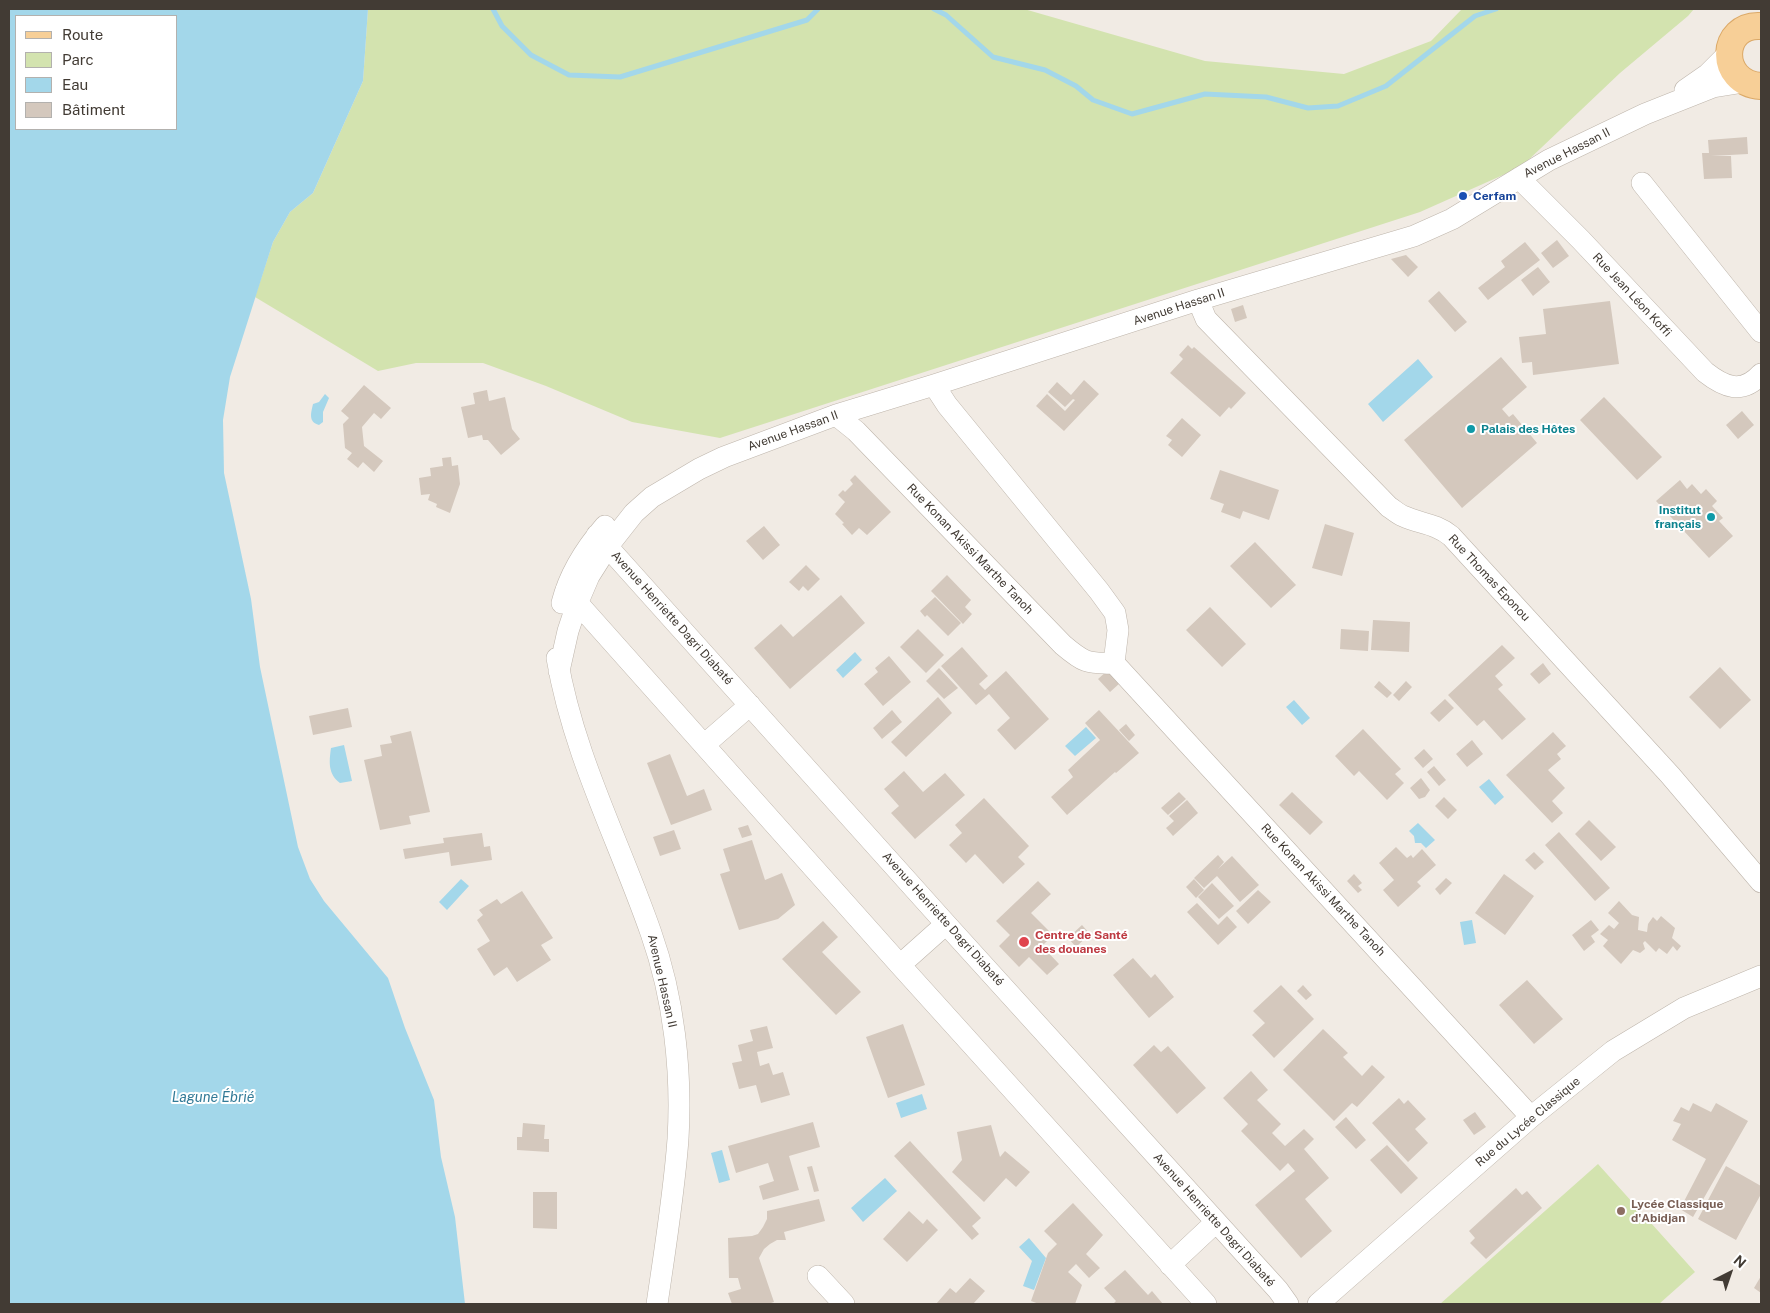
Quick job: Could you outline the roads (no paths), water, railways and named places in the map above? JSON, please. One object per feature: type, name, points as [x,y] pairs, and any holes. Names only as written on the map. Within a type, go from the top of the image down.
[{"type":"main road","name":"Avenue Hassan II","points":[[1753,84],[1735,74],[1730,66],[1729,53],[1731,43],[1737,35],[1746,28],[1761,26]]},
{"type":"street","name":"Avenue Hassan II","points":[[1645,114],[1703,78],[1729,53]]},
{"type":"street","name":"Avenue Hassan II","points":[[657,1304],[678,1138],[678,1076],[675,1036],[666,989],[652,934],[582,757],[559,671],[568,630],[571,597],[581,560],[652,497],[698,469],[724,457],[836,415],[1198,300],[1414,236],[1452,219],[1549,160],[1645,114],[1713,87],[1753,84]]},
{"type":"street","name":"Rue Jean Léon Koffi","points":[[1519,178],[1581,240],[1705,372],[1726,386],[1744,386],[1759,381]]},
{"type":"street","points":[[1642,183],[1761,332]]},
{"type":"street","name":"Rue Thomas Eponou","points":[[1198,300],[1206,319],[1389,508],[1402,516],[1433,525],[1451,536],[1670,775],[1761,882]]},
{"type":"street","points":[[934,385],[946,405],[1115,613],[1118,630],[1114,663]]},
{"type":"street","name":"Rue Konan Akissi Marthe Tanoh","points":[[836,415],[856,431],[1063,645],[1080,659],[1094,664],[1114,663],[1531,1117]]},
{"type":"street","name":"Avenue Henriette Dagri Diabaté","points":[[603,540],[946,924],[1278,1290],[1288,1304]]},
{"type":"street","points":[[571,597],[1206,1304]]},
{"type":"street","points":[[704,745],[750,704]]},
{"type":"street","points":[[900,965],[946,924]]},
{"type":"street","name":"Rue du Lycée Classique","points":[[1318,1304],[1531,1117],[1613,1051],[1684,1008],[1761,976]]},
{"type":"street","points":[[1170,1265],[1216,1222]]},
{"type":"street","points":[[818,1276],[844,1304]]},
{"type":"water","name":"Lagune Ébrié","points":[[9,9],[368,9],[363,81],[313,193],[290,212],[273,242],[230,377],[223,420],[224,473],[251,599],[260,667],[298,847],[310,879],[324,901],[388,978],[405,1028],[434,1100],[441,1157],[455,1217],[465,1304],[9,1304]]},
{"type":"water","points":[[1418,359],[1433,377],[1383,422],[1368,404]]},
{"type":"water","points":[[325,394],[329,398],[323,412],[323,422],[319,425],[313,422],[311,417],[313,404],[319,402]]},
{"type":"water","points":[[855,652],[862,660],[843,678],[836,670]]},
{"type":"water","points":[[1294,700],[1310,718],[1302,725],[1286,707]]},
{"type":"water","points":[[1086,727],[1096,738],[1075,756],[1065,746]]},
{"type":"water","points":[[344,745],[352,781],[340,783],[331,772],[330,753],[331,748]]},
{"type":"water","points":[[1489,779],[1504,797],[1495,805],[1479,787]]},
{"type":"water","points":[[1418,823],[1435,840],[1426,848],[1421,843],[1415,843],[1414,836],[1409,831]]},
{"type":"water","points":[[461,879],[469,886],[447,910],[439,902]]},
{"type":"water","points":[[1472,920],[1476,943],[1464,945],[1460,922]]},
{"type":"water","points":[[922,1094],[927,1109],[901,1118],[896,1103]]},
{"type":"water","points":[[722,1150],[730,1180],[719,1183],[711,1153]]},
{"type":"water","points":[[885,1178],[897,1191],[863,1222],[851,1208]]},
{"type":"water","points":[[1029,1238],[1046,1258],[1034,1290],[1023,1286],[1032,1261],[1019,1247]]},
{"type":"waterway","points":[[493,9],[502,26],[531,55],[569,75],[620,77],[807,20],[818,9]]},
{"type":"waterway","points":[[934,9],[946,15],[993,57],[1045,70],[1076,86],[1093,100],[1132,114],[1205,94],[1266,97],[1308,108],[1338,106],[1386,86],[1475,16],[1496,9]]},
{"type":"place","name":"Cerfam","points":[[1463,196]]},
{"type":"place","name":"Palais des Hôtes","points":[[1471,429]]},
{"type":"place","name":"Institut français","points":[[1711,517]]},
{"type":"place","name":"Centre de Santé des douanes","points":[[1024,942]]},
{"type":"place","name":"Lycée Classique d'Abidjan","points":[[1621,1211]]}]
